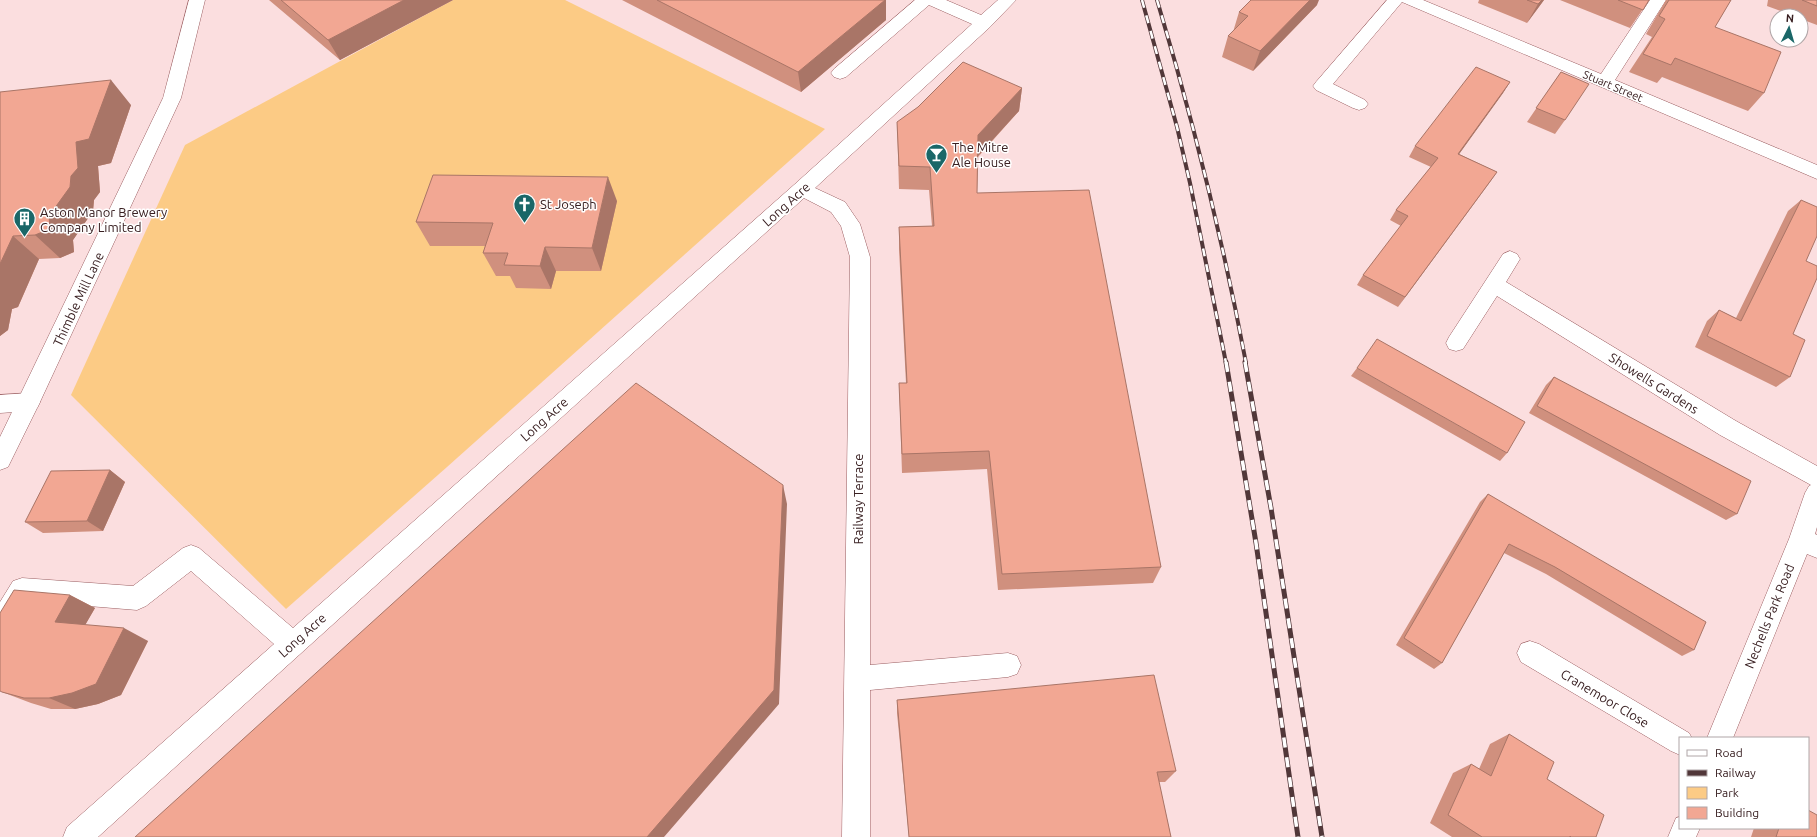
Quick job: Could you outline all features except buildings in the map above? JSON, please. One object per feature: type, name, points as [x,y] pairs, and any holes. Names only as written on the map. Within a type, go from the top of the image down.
[{"type":"street","name":"Thimble Mill Lane","points":[[0,460],[29,402],[172,98],[197,0]]},
{"type":"street","points":[[840,73],[924,0]]},
{"type":"street","points":[[932,0],[984,23]]},
{"type":"street","name":"Long Acre","points":[[78,837],[802,189],[1008,0]]},
{"type":"street","points":[[1359,104],[1322,86],[1396,0]]},
{"type":"street","name":"Stuart Street","points":[[1409,0],[1817,172]]},
{"type":"street","points":[[1605,82],[1658,0]]},
{"type":"street","name":"Railway Terrace","points":[[802,189],[838,207],[850,224],[860,257],[856,837]]},
{"type":"street","points":[[1456,343],[1510,259]]},
{"type":"street","name":"Showells Gardens","points":[[1493,284],[1728,428],[1817,478]]},
{"type":"street","points":[[0,404],[29,402]]},
{"type":"street","name":"Nechells Park Road","points":[[1720,737],[1809,543],[1817,493]]},
{"type":"street","points":[[0,625],[22,589],[137,598],[190,556],[293,644]]},
{"type":"street","name":"Cranemoor Close","points":[[1530,653],[1679,741]]},
{"type":"street","points":[[857,679],[1008,665]]},
{"type":"green space","points":[[453,0],[565,0],[825,129],[286,609],[71,395],[185,145]]},
{"type":"railway","points":[[1142,0],[1177,127],[1190,183],[1226,363]]},
{"type":"railway","points":[[1157,0],[1195,135],[1217,226],[1246,363]]},
{"type":"railway","points":[[1226,362],[1256,543],[1298,837]]},
{"type":"railway","points":[[1245,362],[1271,508],[1322,837]]},
{"type":"place","name":"The Mitre Ale House","points":[[937,174]]},
{"type":"place","name":"St Joseph","points":[[525,224]]},
{"type":"place","name":"Aston Manor Brewery Company Limited","points":[[24,238]]}]
